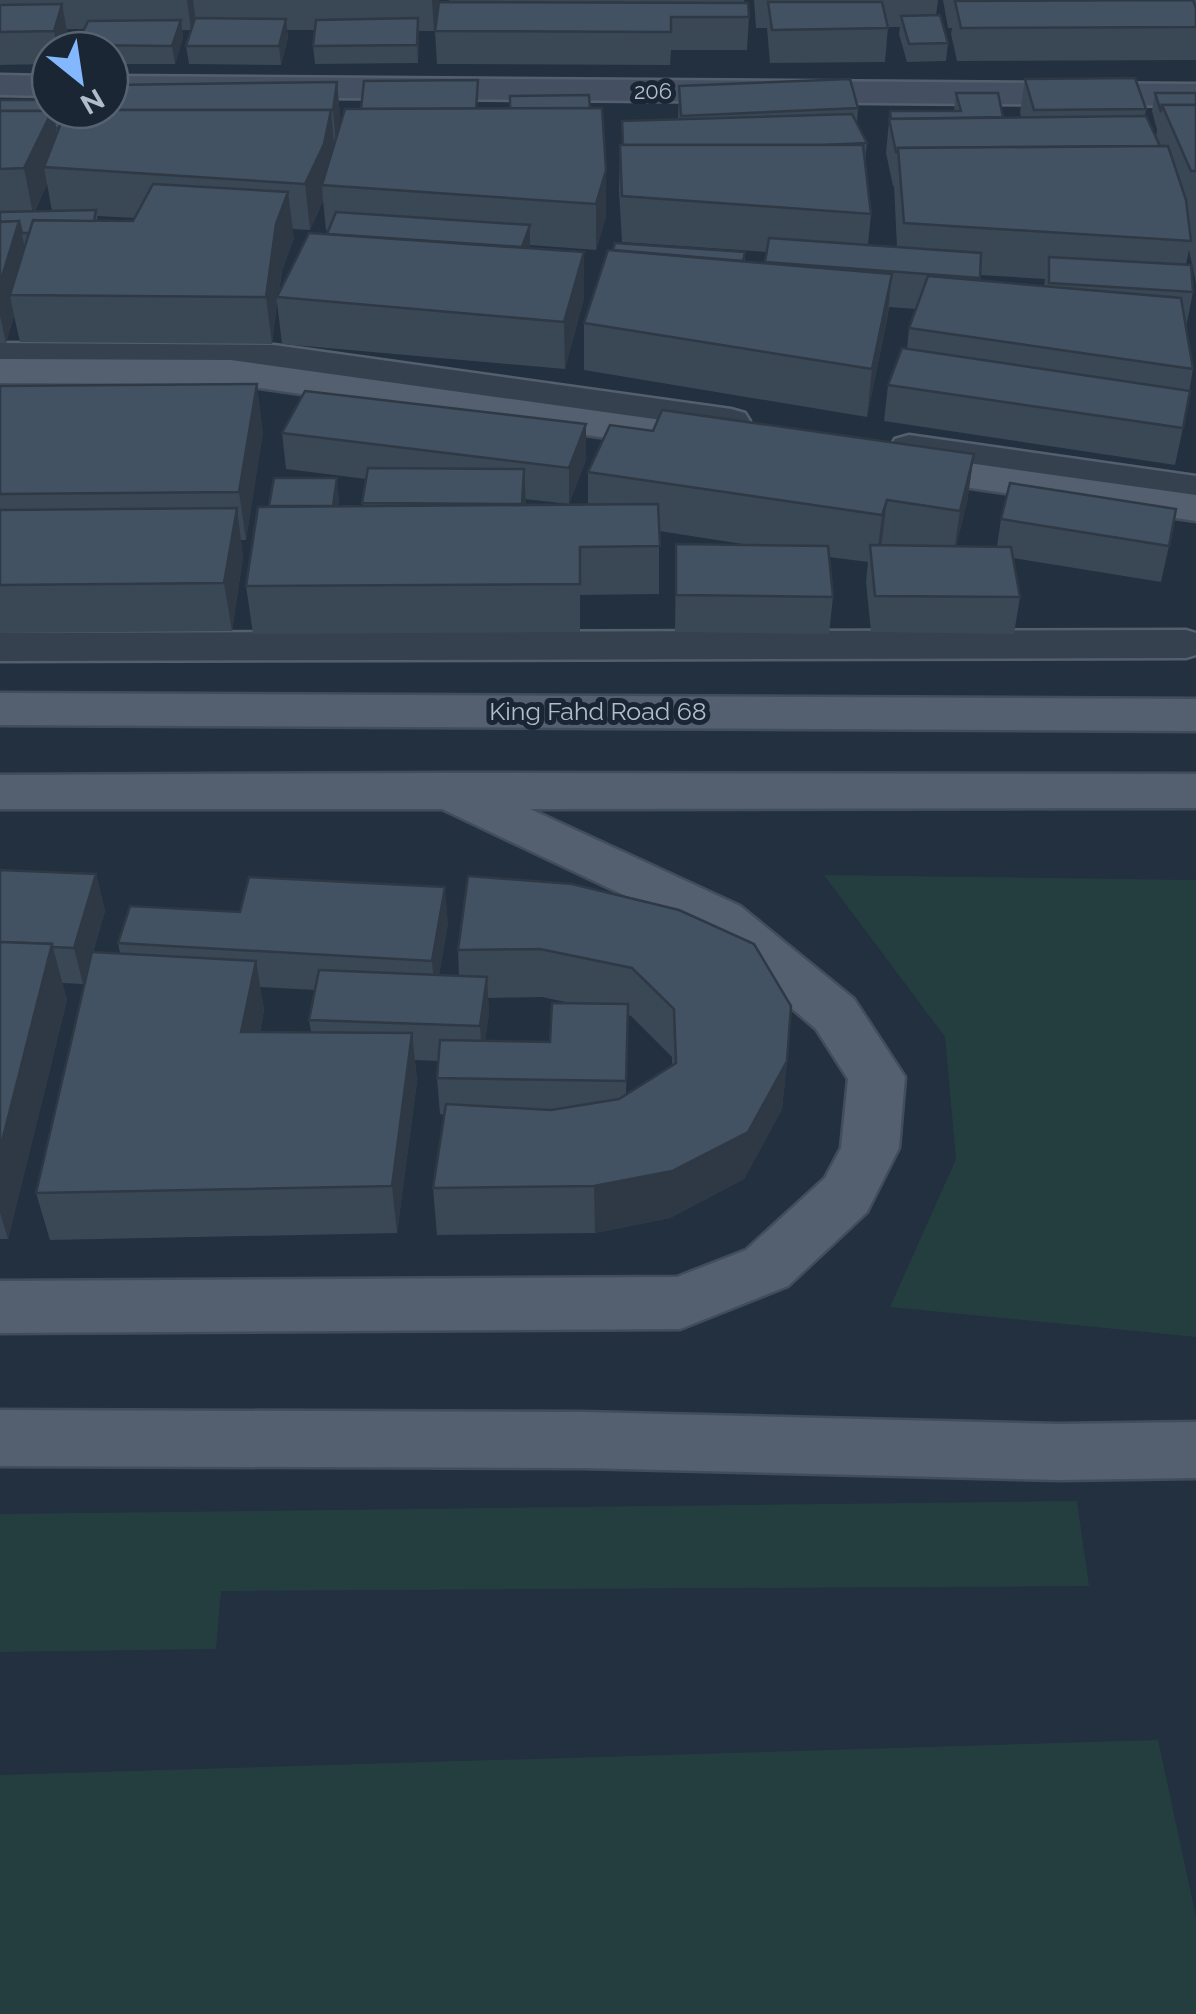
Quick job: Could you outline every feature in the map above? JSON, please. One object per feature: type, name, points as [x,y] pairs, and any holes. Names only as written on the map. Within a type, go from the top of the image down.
[{"type":"main road","points":[[0,85],[30,86]]},
{"type":"main road","name":"206","points":[[130,86],[1196,95]]},
{"type":"main road","points":[[0,371],[250,374],[760,436]]},
{"type":"main road","points":[[868,451],[1196,508]]},
{"type":"main road","name":"King Fahd Road 68","points":[[0,708],[1196,714]]},
{"type":"main road","points":[[0,1306],[680,1303],[767,1268],[846,1194],[870,1148],[877,1076],[835,1014],[722,919],[446,790]]},
{"type":"main road","points":[[0,792],[1196,791]]},
{"type":"main road","points":[[0,1438],[583,1440],[1058,1452],[1196,1450]]},
{"type":"street","points":[[0,354],[274,356],[760,436]]},
{"type":"street","points":[[868,451],[1196,488]]},
{"type":"street","points":[[0,647],[1186,644]]},
{"type":"green space","points":[[824,875],[1196,880],[1196,1337],[890,1307],[956,1159],[945,1037]]},
{"type":"green space","points":[[1077,1501],[1089,1586],[221,1591],[216,1649],[0,1652],[0,1514]]},
{"type":"green space","points":[[1158,1740],[1196,1917],[1196,2014],[0,2014],[0,1775]]},
{"type":"building","points":[[1193,0],[1196,27],[961,28],[955,1]]},
{"type":"building","points":[[439,2],[748,3],[749,17],[671,17],[671,32],[435,31]]},
{"type":"building","points":[[768,2],[882,2],[888,28],[772,30]]},
{"type":"building","points":[[62,4],[54,30],[0,32],[0,5]]},
{"type":"building","points":[[940,15],[948,43],[909,44],[901,16]]},
{"type":"building","points":[[195,18],[286,19],[279,46],[186,46]]},
{"type":"building","points":[[418,18],[417,45],[313,46],[316,20]]},
{"type":"building","points":[[181,20],[172,46],[130,46],[130,30],[84,30],[88,21]]},
{"type":"building","points":[[1135,78],[1146,109],[1034,110],[1025,79]]},
{"type":"building","points":[[850,79],[858,108],[681,116],[679,86]]},
{"type":"building","points":[[478,80],[476,109],[361,109],[364,81]]},
{"type":"building","points":[[337,82],[333,110],[130,110],[130,85]]},
{"type":"building","points":[[956,93],[998,93],[1003,117],[891,119],[890,111],[961,111]]},
{"type":"building","points":[[1155,93],[1196,93],[1196,105],[1162,105],[1161,112]]},
{"type":"building","points":[[589,95],[590,108],[510,109],[510,96]]},
{"type":"building","points":[[0,100],[30,100],[30,111],[0,111]]},
{"type":"building","points":[[1162,105],[1196,105],[1196,171],[1191,171]]},
{"type":"building","points":[[602,108],[606,170],[596,204],[322,185],[345,109]]},
{"type":"building","points":[[130,110],[331,110],[324,144],[305,184],[44,167],[58,130],[130,130]]},
{"type":"building","points":[[0,111],[30,111],[30,130],[43,130],[24,168],[0,169]]},
{"type":"building","points":[[852,114],[867,143],[623,145],[622,121]]},
{"type":"building","points":[[1146,116],[1160,146],[898,148],[899,152],[889,119]]},
{"type":"building","points":[[620,145],[863,145],[871,214],[622,196]]},
{"type":"building","points":[[1168,146],[1186,200],[1191,241],[904,223],[898,148]]},
{"type":"building","points":[[153,184],[288,192],[276,224],[266,297],[10,295],[33,220],[133,221]]},
{"type":"building","points":[[96,210],[94,221],[33,220],[29,233],[22,233],[19,221],[0,222],[0,212]]},
{"type":"building","points":[[336,212],[530,225],[522,247],[327,234]]},
{"type":"building","points":[[19,221],[0,283],[0,222]]},
{"type":"building","points":[[309,233],[584,252],[564,322],[277,297]]},
{"type":"building","points":[[769,238],[981,253],[980,278],[765,262]]},
{"type":"building","points":[[615,243],[745,252],[743,261],[613,250]]},
{"type":"building","points":[[608,250],[892,274],[872,369],[584,323]]},
{"type":"building","points":[[1049,257],[1191,265],[1193,292],[1049,283]]},
{"type":"building","points":[[928,276],[1181,298],[1193,369],[909,328]]},
{"type":"building","points":[[902,348],[1190,391],[1183,428],[888,385]]},
{"type":"building","points":[[257,384],[239,492],[0,494],[0,386]]},
{"type":"building","points":[[305,391],[586,424],[569,468],[282,433]]},
{"type":"building","points":[[662,410],[974,454],[960,511],[887,500],[882,515],[588,472],[610,425],[653,431]]},
{"type":"building","points":[[368,468],[524,469],[522,504],[362,503]]},
{"type":"building","points":[[274,478],[337,478],[333,506],[269,506]]},
{"type":"building","points":[[1010,483],[1176,509],[1169,546],[1001,519]]},
{"type":"building","points":[[658,504],[660,546],[580,547],[580,584],[246,586],[258,507]]},
{"type":"building","points":[[237,508],[224,583],[0,585],[0,510]]},
{"type":"building","points":[[676,544],[828,546],[833,597],[676,595]]},
{"type":"building","points":[[870,545],[1011,547],[1020,597],[875,596]]},
{"type":"building","points":[[0,870],[96,874],[74,948],[0,942]]},
{"type":"building","points":[[468,876],[572,884],[679,910],[754,944],[791,1006],[787,1061],[748,1132],[672,1171],[594,1186],[433,1188],[446,1104],[551,1110],[619,1099],[676,1063],[674,1009],[632,968],[540,949],[458,950]]},
{"type":"building","points":[[249,877],[445,887],[432,961],[118,943],[130,906],[240,912]]},
{"type":"building","points":[[0,942],[52,944],[0,1149]]},
{"type":"building","points":[[92,952],[256,961],[241,1032],[412,1033],[392,1186],[36,1193]]},
{"type":"building","points":[[319,970],[487,977],[480,1026],[309,1020]]},
{"type":"building","points":[[552,1003],[628,1004],[626,1081],[437,1078],[440,1040],[550,1042]]}]
